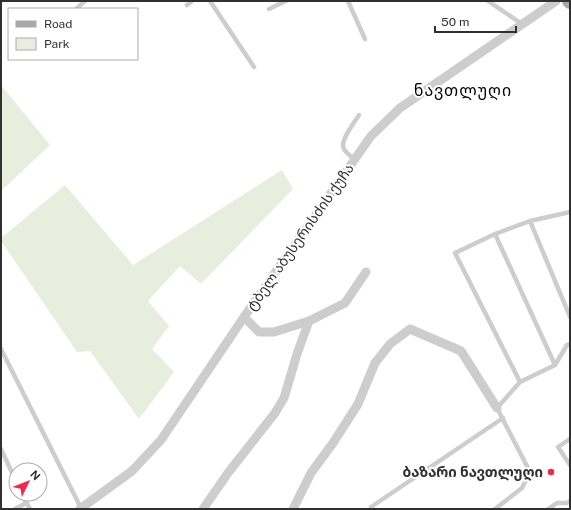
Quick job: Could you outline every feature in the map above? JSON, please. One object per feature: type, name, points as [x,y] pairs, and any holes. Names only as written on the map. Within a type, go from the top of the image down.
[{"type":"street","name":"ტბელ აბუსერისძის ქუჩა","points":[[80,508],[132,472],[161,440],[244,317],[371,136],[400,108],[556,1]]},
{"type":"street","points":[[244,317],[259,332],[274,332],[309,321],[345,303],[366,272]]},
{"type":"street","points":[[203,509],[228,473],[275,414],[284,398],[297,354],[309,321]]},
{"type":"street","points":[[294,509],[311,473],[333,443],[358,404],[375,363],[390,344],[410,329],[461,351],[497,408]]},
{"type":"lane","points":[[77,8],[86,1]]},
{"type":"lane","points":[[187,5],[192,1]]},
{"type":"lane","points":[[210,1],[254,67]]},
{"type":"lane","points":[[269,9],[286,1]]},
{"type":"lane","points":[[348,1],[365,39]]},
{"type":"lane","points":[[488,1],[522,24]]},
{"type":"lane","points":[[355,160],[342,145],[344,139],[359,115]]},
{"type":"lane","points":[[520,382],[455,253],[495,234],[530,221],[570,212]]},
{"type":"lane","points":[[530,221],[570,317]]},
{"type":"lane","points":[[495,234],[554,365]]},
{"type":"lane","points":[[495,509],[522,488],[530,472],[504,418],[497,408],[520,382],[554,365],[567,345],[570,344]]},
{"type":"lane","points":[[1,349],[80,508]]},
{"type":"lane","points":[[371,508],[504,418]]},
{"type":"lane","points":[[570,439],[558,447],[570,465]]},
{"type":"lane","points":[[1,449],[8,464]]},
{"type":"lane","points":[[548,509],[557,503],[567,503],[570,501]]},
{"type":"lane","points":[[15,509],[26,503],[30,509]]},
{"type":"green space","points":[[1,85],[50,145],[1,191]]},
{"type":"green space","points":[[282,170],[293,189],[201,284],[180,266],[148,301],[169,326],[152,349],[174,372],[139,419],[90,351],[77,352],[1,241],[1,238],[65,185],[133,265]]},
{"type":"place","name":"ბაზარი ნავთლუღი","points":[[551,472]]},
{"type":"district","name":"ნავთლუღი","points":[[463,90]]}]
